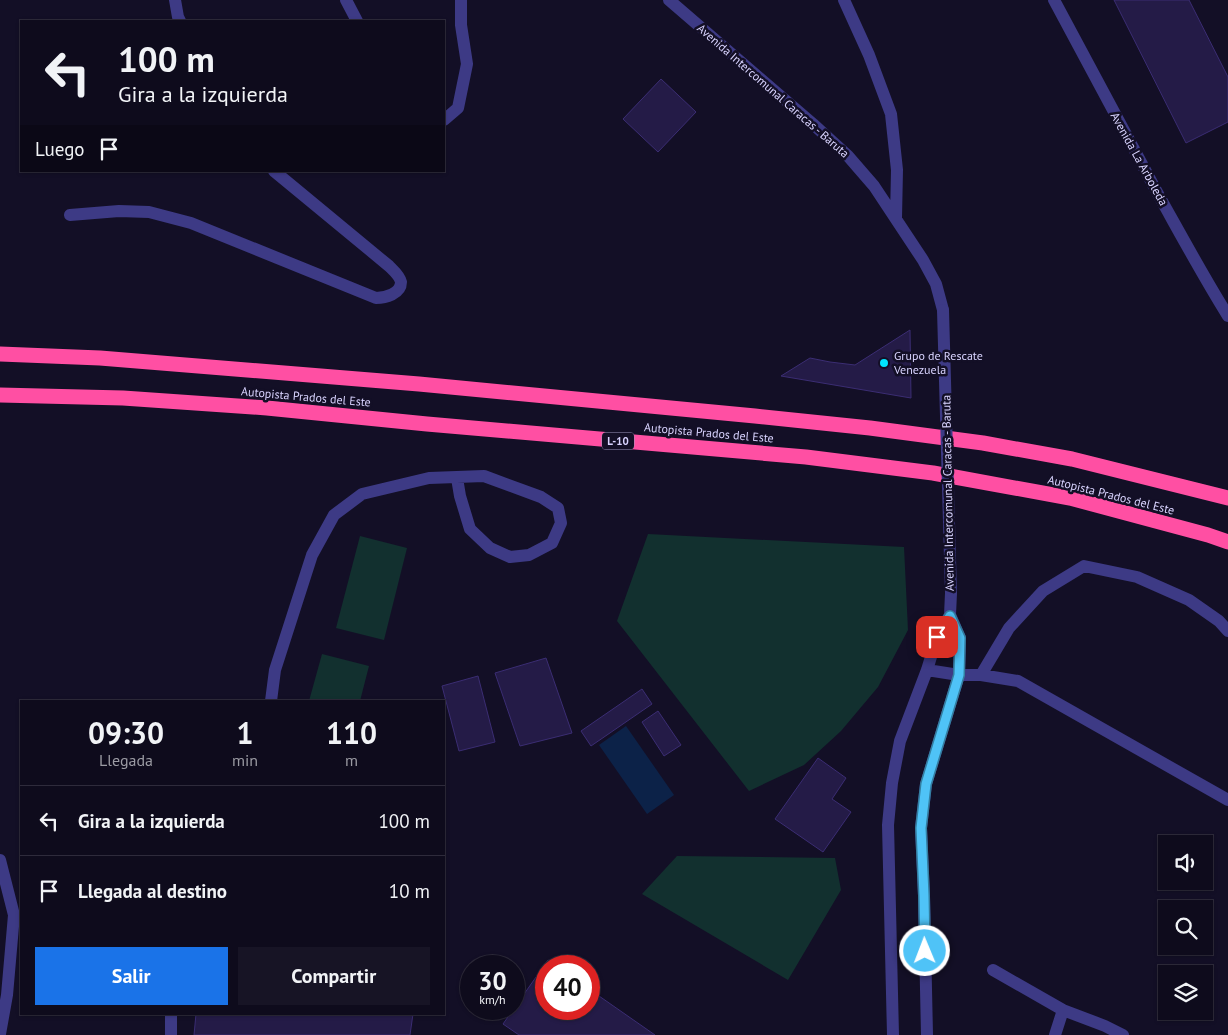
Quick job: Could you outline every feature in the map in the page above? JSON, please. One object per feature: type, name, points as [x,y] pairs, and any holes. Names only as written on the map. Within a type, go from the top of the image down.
[{"type":"highway","name":"Autopista Prados del Este","points":[[0,354],[100,358],[399,383],[870,428],[984,443],[1072,459],[1228,498]]},
{"type":"highway","name":"Autopista Prados del Este","points":[[0,395],[123,398],[258,407],[806,457],[933,473],[1070,498],[1228,542]]},
{"type":"street","points":[[175,0],[180,20]]},
{"type":"street","points":[[346,0],[356,20]]},
{"type":"street","points":[[445,119],[458,108],[467,64],[461,25],[462,0]]},
{"type":"street","name":"Avenida Intercomunal Caracas - Baruta","points":[[670,0],[848,156],[874,186],[923,260],[936,284],[943,310],[951,593],[950,616],[960,638],[959,675],[926,784],[921,828],[927,1035]]},
{"type":"street","points":[[844,0],[892,114],[897,170],[896,218]]},
{"type":"street","name":"Avenida La Arboleda","points":[[1054,0],[1194,260],[1228,316]]},
{"type":"street","points":[[70,215],[119,211],[149,212],[191,223],[376,298],[383,298],[398,289],[401,282],[399,276],[389,266],[275,172]]},
{"type":"street","points":[[271,700],[275,670],[312,555],[334,515],[362,494],[429,478],[484,476],[541,497],[558,508],[561,523],[552,543],[529,555],[510,557],[490,548],[470,529],[456,478]]},
{"type":"street","points":[[981,675],[1009,628],[1043,591],[1084,566],[1145,580],[1189,600],[1219,621],[1228,631]]},
{"type":"street","name":"Avenida Intercomunal Caracas - Baruta","points":[[893,1035],[888,825],[892,783],[900,741],[927,670],[937,637],[950,616]]},
{"type":"street","points":[[927,670],[959,675],[981,675],[1018,681],[1228,800]]},
{"type":"street","points":[[0,860],[14,914],[7,996],[0,1034]]},
{"type":"street","points":[[993,970],[1063,1010],[1123,1035]]},
{"type":"street","points":[[1055,1035],[1063,1010]]},
{"type":"street","points":[[171,1015],[171,1035]]},
{"type":"green space","points":[[648,534],[904,547],[908,630],[878,687],[841,731],[804,765],[749,791],[617,621]]},
{"type":"green space","points":[[360,536],[407,548],[384,640],[336,628]]},
{"type":"green space","points":[[322,654],[369,666],[360,700],[309,700]]},
{"type":"green space","points":[[677,856],[835,858],[841,890],[788,980],[642,894]]},
{"type":"water","points":[[626,726],[674,795],[647,814],[599,745]]},
{"type":"building","points":[[1114,0],[1189,0],[1228,77],[1228,122],[1186,143]]},
{"type":"building","points":[[661,79],[696,112],[658,152],[623,119]]},
{"type":"building","name":"Grupo de Rescate Venezuela","points":[[910,330],[911,398],[781,376],[810,358],[855,365]]},
{"type":"building","points":[[546,658],[572,733],[520,746],[495,673]]},
{"type":"building","points":[[478,676],[495,742],[459,751],[442,686]]},
{"type":"building","points":[[642,689],[652,704],[591,746],[581,731]]},
{"type":"building","points":[[658,711],[681,745],[664,756],[642,722]]},
{"type":"building","points":[[818,758],[846,778],[832,799],[851,812],[823,852],[775,819]]},
{"type":"building","points":[[535,978],[535,1020],[600,1020],[600,997],[655,1035],[519,1035],[503,1024],[506,1020],[525,1020],[525,993]]},
{"type":"building","points":[[196,1015],[413,1015],[410,1035],[194,1035]]},
{"type":"place","name":"Grupo de Rescate Venezuela","points":[[884,363]]},
{"type":"route","points":[[925,951],[921,828],[926,784],[959,675],[960,638],[950,616],[937,637]]}]
